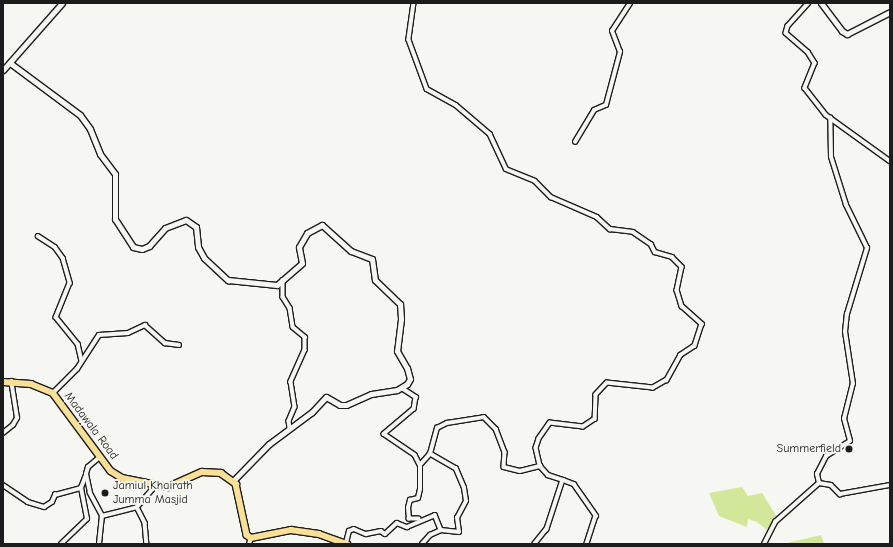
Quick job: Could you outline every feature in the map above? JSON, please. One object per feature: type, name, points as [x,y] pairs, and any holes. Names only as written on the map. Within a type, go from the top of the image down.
[{"type":"main road","name":"Madawala Road","points":[[3,382],[11,381],[31,384],[53,393],[100,457],[122,478],[155,486],[175,485],[202,472],[215,471],[234,480]]},
{"type":"main road","points":[[234,480],[244,506],[247,535],[250,541],[291,530],[320,534],[346,544]]},
{"type":"street","points":[[3,70],[62,3]]},
{"type":"street","points":[[414,3],[409,40],[427,89],[456,105],[490,134],[506,169],[535,181],[551,197],[597,217],[612,230],[633,232],[651,244],[655,252],[672,257],[682,267],[677,290],[682,306],[702,324],[695,346],[681,355],[672,376],[660,385],[648,388],[607,383],[596,395],[595,419],[583,427],[550,423],[536,448],[540,466],[548,475],[574,484],[596,516],[587,544]]},
{"type":"street","points":[[575,142],[594,110],[606,105],[620,52],[612,31],[630,3]]},
{"type":"street","points":[[809,3],[788,26],[786,33],[813,58],[815,65],[805,88],[830,118],[890,161]]},
{"type":"street","points":[[821,3],[847,34],[890,12]]},
{"type":"street","points":[[10,63],[80,115],[90,128],[100,154],[115,174],[114,219],[133,247],[142,249],[149,246],[165,228],[186,220],[196,227],[198,247],[204,258],[228,280],[277,285],[302,263],[299,247],[307,233],[322,224],[351,252],[372,259],[375,280],[400,304],[401,319],[397,351],[408,368],[410,379],[402,388],[371,394],[346,405],[340,405],[326,397],[269,444],[234,480]]},
{"type":"street","points":[[819,483],[817,474],[826,456],[850,441],[844,418],[850,402],[853,378],[847,347],[846,319],[855,281],[867,248],[846,205],[831,157],[830,118]]},
{"type":"street","points":[[38,236],[55,247],[63,258],[70,283],[56,317],[78,344],[82,361]]},
{"type":"street","points":[[283,280],[283,297],[290,308],[293,327],[305,337],[305,350],[291,382],[295,407],[289,421],[290,428]]},
{"type":"street","points":[[53,393],[82,361],[96,336],[128,333],[142,325],[165,343],[179,345]]},
{"type":"street","points":[[3,433],[13,425],[17,418],[11,381]]},
{"type":"street","points":[[402,388],[416,397],[414,409],[384,434],[414,455],[420,465],[420,489],[418,498],[410,500],[407,514],[409,519],[420,520]]},
{"type":"street","points":[[420,465],[430,454],[437,428],[480,416],[496,429],[504,452],[504,467],[520,471],[540,466]]},
{"type":"street","points":[[422,544],[430,535],[441,530],[459,532],[457,518],[466,500],[456,469],[430,454]]},
{"type":"street","points":[[62,544],[87,519],[81,488],[88,468],[100,457]]},
{"type":"street","points":[[86,474],[90,493],[102,516],[99,544]]},
{"type":"street","points":[[535,544],[546,529],[562,480]]},
{"type":"street","points":[[764,544],[775,522],[819,483],[827,484],[840,494],[890,484]]},
{"type":"street","points":[[3,485],[28,502],[44,507],[52,502],[55,495],[81,488]]},
{"type":"street","points":[[102,516],[138,507],[155,486]]},
{"type":"street","points":[[138,507],[145,523],[147,544]]},
{"type":"street","points":[[346,544],[349,531],[354,529],[366,534],[381,531],[385,534],[397,523],[407,527],[434,515],[441,530]]},
{"type":"green space","points":[[742,487],[748,496],[762,493],[777,517],[768,531],[757,522],[748,519],[747,527],[719,516],[709,493]]},
{"type":"green space","points":[[821,535],[824,544],[786,544],[787,543]]},
{"type":"place","name":"Summerfield","points":[[849,449]]},
{"type":"place","name":"Jamiul Khairath Jumma Masjid","points":[[105,493]]}]
